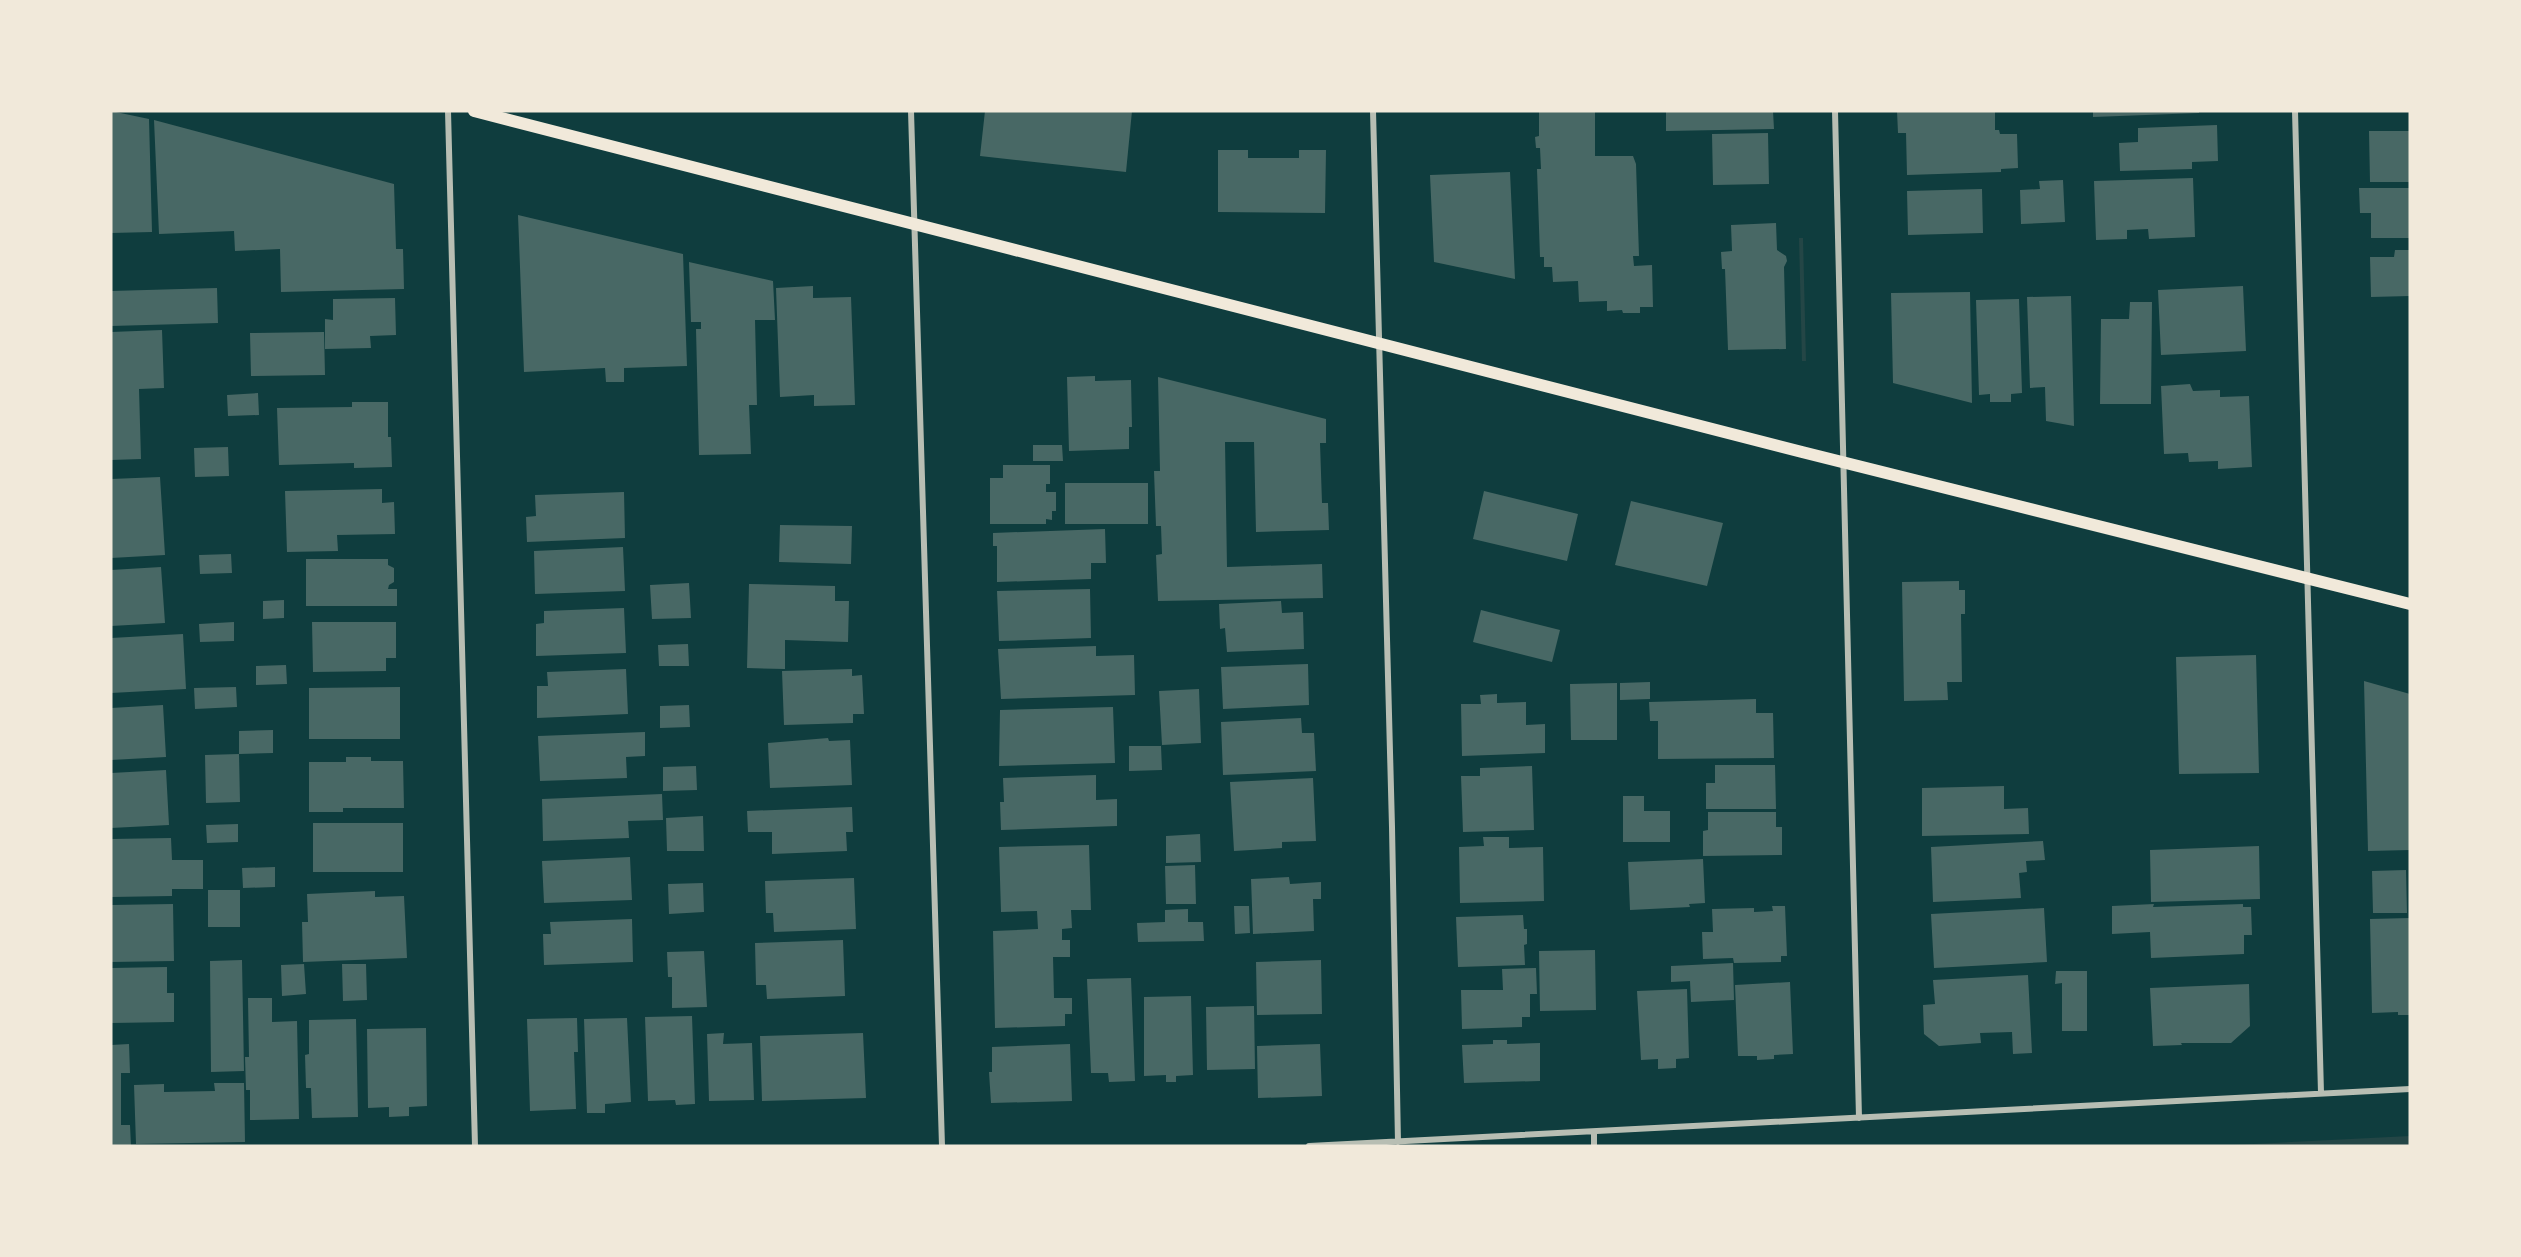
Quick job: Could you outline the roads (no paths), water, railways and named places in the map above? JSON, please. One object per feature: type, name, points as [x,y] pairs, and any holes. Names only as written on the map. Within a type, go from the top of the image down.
[{"type":"main road","points":[[474,111],[1843,462],[2410,604]]},
{"type":"street","points":[[448,111],[475,1146]]},
{"type":"street","points":[[911,111],[942,1146]]},
{"type":"street","points":[[1373,111],[1398,1142]]},
{"type":"street","points":[[1834,111],[1859,1118]]},
{"type":"street","points":[[2295,111],[2321,1093]]},
{"type":"street","points":[[1309,1146],[2410,1089]]},
{"type":"street","points":[[1594,1132],[1594,1146]]}]
